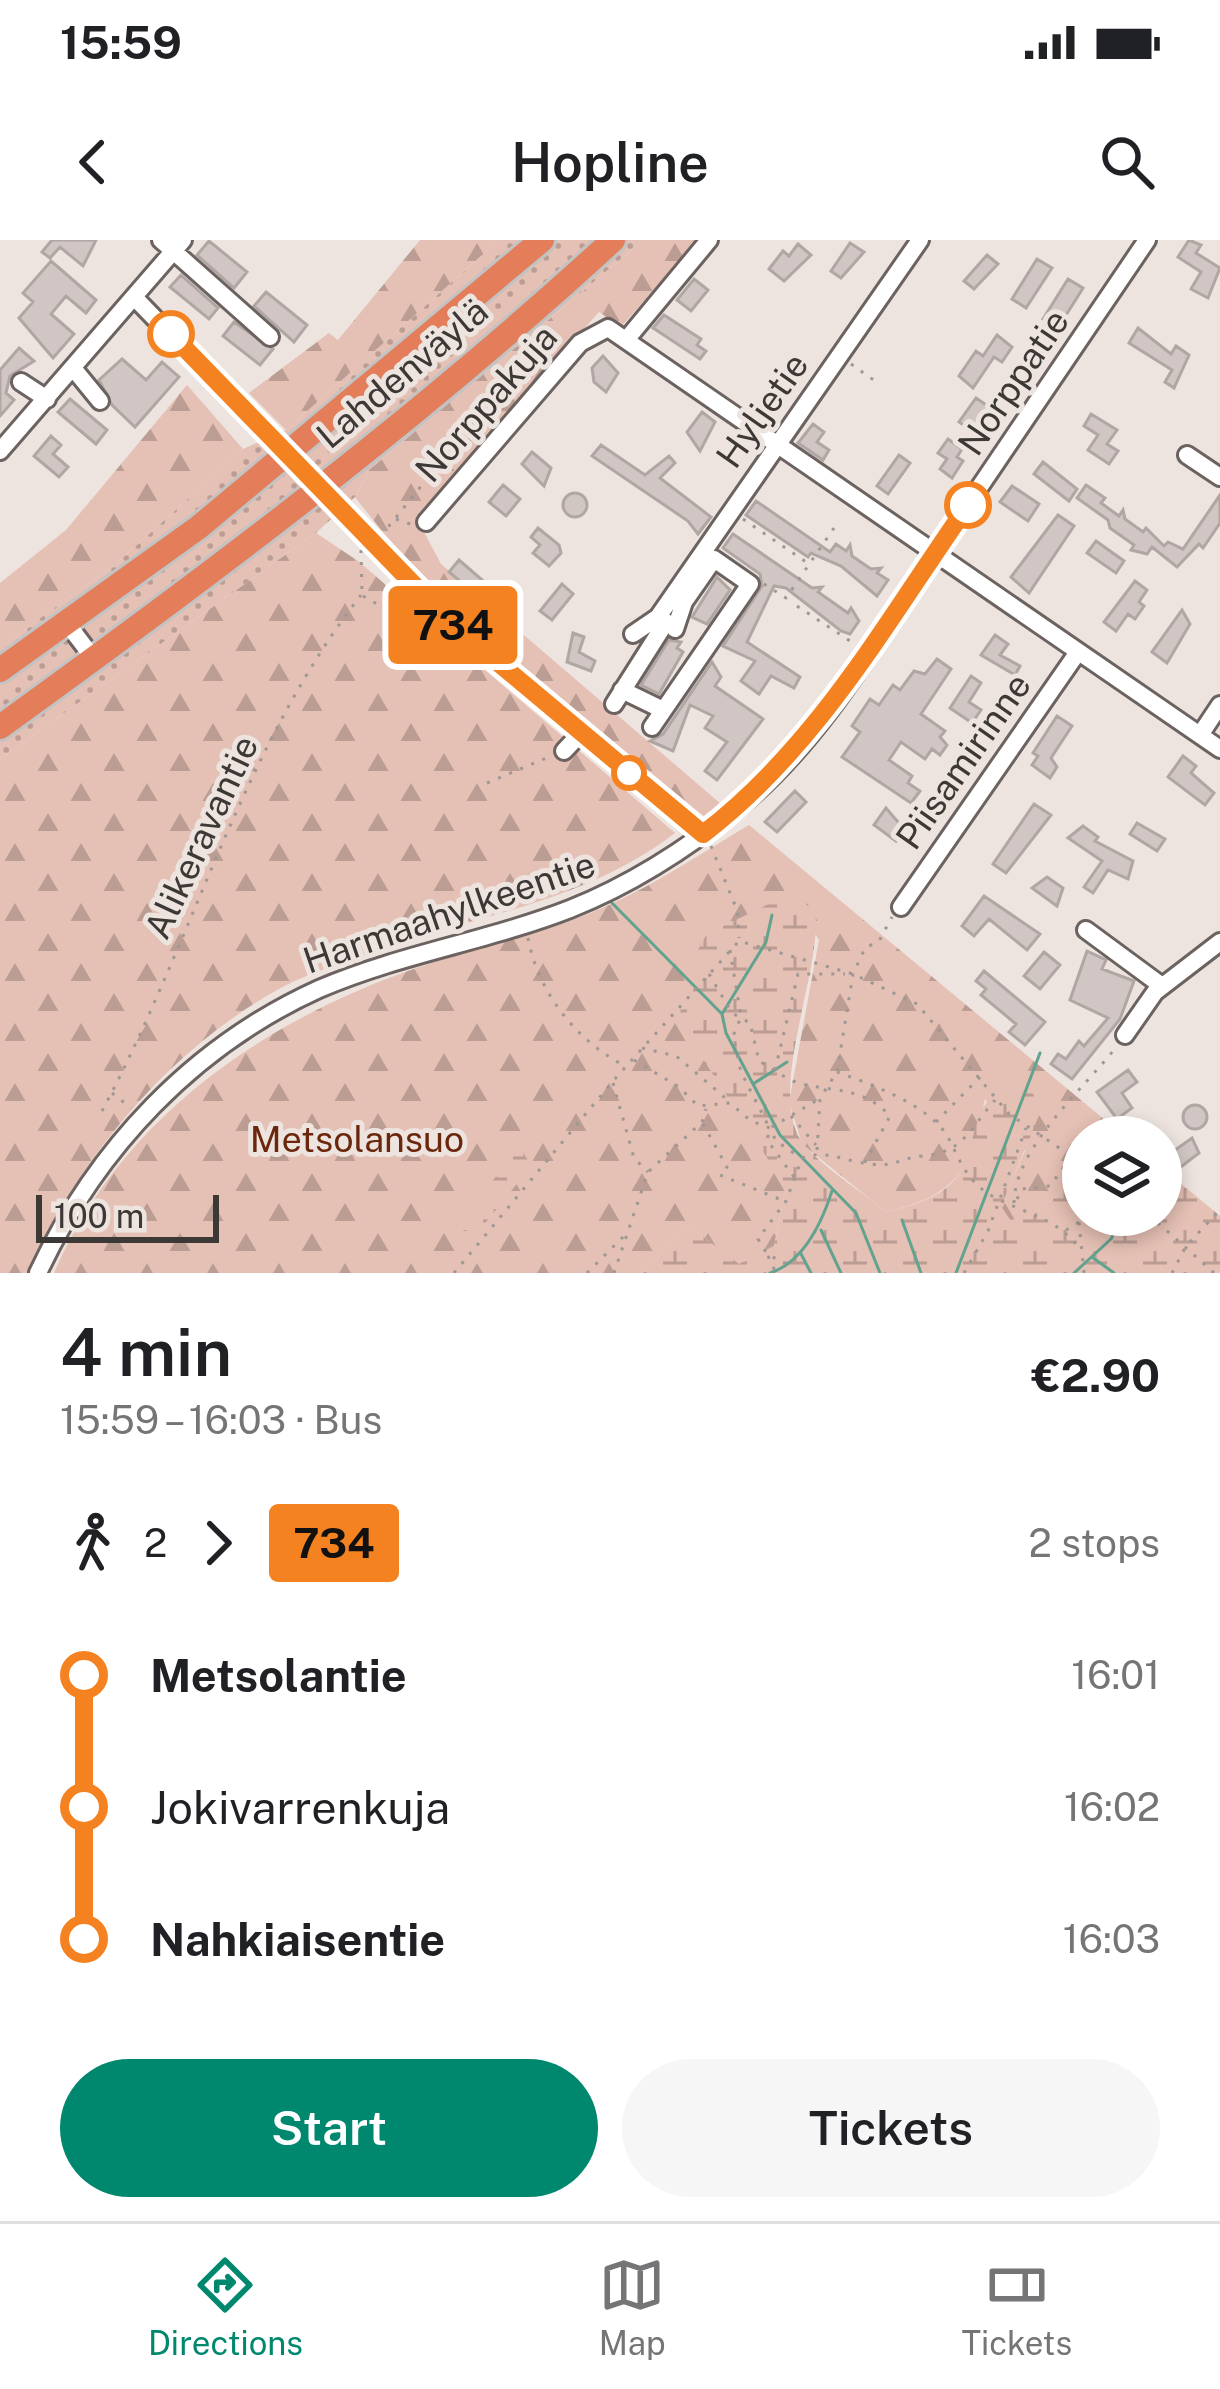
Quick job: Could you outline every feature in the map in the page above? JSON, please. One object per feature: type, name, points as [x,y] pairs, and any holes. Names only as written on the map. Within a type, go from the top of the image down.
[{"type":"highway","name":"Lahdenväylä","points":[[0,670],[199,527],[542,240]]},
{"type":"highway","name":"Lahdenväylä","points":[[0,728],[228,562],[400,424],[614,240]]},
{"type":"street","points":[[709,240],[626,340],[1220,749]]},
{"type":"street","name":"Hyljetie","points":[[667,622],[732,512],[920,240]]},
{"type":"street","name":"Norppatie","points":[[703,834],[784,764],[868,653],[1147,240]]},
{"type":"street","points":[[0,451],[136,298],[173,244],[270,337]]},
{"type":"street","points":[[130,268],[148,283]]},
{"type":"street","points":[[136,298],[369,540],[483,650],[703,834]]},
{"type":"street","name":"Norppakuja","points":[[426,523],[580,343],[598,329],[608,328],[626,340]]},
{"type":"street","points":[[74,368],[100,401]]},
{"type":"street","points":[[21,382],[46,399]]},
{"type":"street","points":[[1187,454],[1220,477]]},
{"type":"street","points":[[652,728],[750,584],[715,559],[618,697],[664,710]]},
{"type":"street","points":[[66,622],[94,659]]},
{"type":"street","points":[[633,634],[667,622]]},
{"type":"street","points":[[667,622],[705,650]]},
{"type":"street","name":"Piisamirinne","points":[[901,907],[1078,652]]},
{"type":"street","points":[[1200,735],[1220,705]]},
{"type":"street","points":[[564,751],[581,733]]},
{"type":"street","name":"Harmaahylkeentie","points":[[38,1273],[79,1194],[141,1117],[188,1073],[276,1011],[375,968],[526,924],[609,892],[656,869],[703,834]]},
{"type":"street","points":[[1086,930],[1162,986]]},
{"type":"street","points":[[1125,1035],[1162,986],[1220,942]]},
{"type":"path","points":[[483,650],[472,660],[456,655],[410,621],[362,595],[359,551],[549,345],[580,343]]},
{"type":"path","points":[[839,357],[875,380]]},
{"type":"path","points":[[732,512],[809,564]]},
{"type":"path","points":[[393,519],[416,526],[426,523]]},
{"type":"path","points":[[786,598],[833,528]]},
{"type":"path","name":"Alikeravantie","points":[[102,1111],[256,770],[318,651],[362,595]]},
{"type":"path","points":[[797,606],[868,653]]},
{"type":"path","points":[[487,783],[564,751]]},
{"type":"path","points":[[703,834],[719,858],[737,910],[739,941]]},
{"type":"path","points":[[817,1149],[820,1098],[837,1072],[853,974],[865,948],[879,940],[901,907]]},
{"type":"path","points":[[526,924],[554,1006],[578,1032],[626,1066]]},
{"type":"path","points":[[456,1272],[613,1081],[739,941]]},
{"type":"path","points":[[739,941],[853,974],[917,1004],[996,1098],[1027,1127],[1062,1150]]},
{"type":"path","points":[[729,948],[741,1017],[734,1036],[741,1072],[773,1125],[776,1141],[803,1158]]},
{"type":"path","points":[[707,973],[732,1013],[750,1023],[759,1061],[800,1084],[829,1084],[875,1100],[890,1116],[864,1164]]},
{"type":"path","points":[[775,1070],[798,974],[853,974]]},
{"type":"path","points":[[1014,1203],[1015,1179],[1059,1109],[1081,1092],[1125,1035]]},
{"type":"path","points":[[642,1048],[676,1056],[751,1121],[773,1125]]},
{"type":"path","points":[[633,1060],[646,1063],[659,1079],[706,1107],[730,1102]]},
{"type":"path","points":[[837,1072],[892,1091],[948,1136],[959,1167],[990,1195],[1062,1228]]},
{"type":"path","points":[[934,1124],[981,1076]]},
{"type":"path","points":[[613,1081],[634,1158],[648,1172]]},
{"type":"path","points":[[112,1093],[141,1117]]},
{"type":"path","points":[[795,1179],[766,1140],[773,1125],[820,1098]]},
{"type":"path","points":[[789,1114],[817,1149],[864,1164],[899,1167],[952,1150],[996,1098]]},
{"type":"path","points":[[614,1273],[648,1172],[702,1122],[706,1107]]},
{"type":"path","points":[[702,1122],[727,1167],[720,1175],[786,1201]]},
{"type":"path","points":[[965,1271],[1000,1199],[1027,1127]]},
{"type":"path","points":[[776,1273],[758,1239],[786,1201],[803,1158],[817,1149]]},
{"type":"path","points":[[1014,1203],[1022,1189],[1050,1186],[1062,1170]]},
{"type":"path","points":[[1165,1273],[1172,1271],[1186,1246],[1220,1210]]},
{"type":"path","points":[[1210,1218],[1220,1226]]},
{"type":"path","points":[[587,1273],[627,1233]]},
{"type":"path","points":[[1070,1236],[1080,1250]]},
{"type":"path","points":[[1080,1236],[1084,1273]]},
{"type":"path","points":[[1174,1236],[1214,1273]]},
{"type":"path","points":[[767,1255],[786,1264]]},
{"type":"green space","points":[[420,240],[499,240],[286,430],[249,393],[329,333],[338,340]]},
{"type":"green space","points":[[499,240],[644,240],[369,470],[355,497],[316,533],[0,759],[0,647],[118,562],[243,449],[286,430]]},
{"type":"green space","points":[[644,240],[697,240],[621,327],[599,312],[416,517],[441,564],[721,804],[706,818],[476,628],[392,543],[355,497],[369,470]]},
{"type":"green space","points":[[187,385],[243,449],[118,562],[0,647],[0,583],[66,530]]},
{"type":"green space","points":[[316,533],[358,561],[675,833],[645,854],[582,885],[327,968],[277,990],[236,1016],[162,1077],[130,1112],[73,1189],[27,1273],[0,1273],[0,759]]},
{"type":"green space","name":"Metsolansuo","points":[[749,825],[1100,1116],[1062,1116],[1062,1191],[1031,1217],[1011,1221],[1000,1206],[1025,1151],[985,1099],[974,1144],[958,1175],[931,1197],[886,1212],[802,1144],[789,1102],[819,940],[788,894],[786,1187],[774,1246],[739,1265],[689,1226],[642,1273],[54,1273],[115,1170],[198,1086],[246,1051],[350,994],[537,932],[646,887]],"holes":[[[519,1146],[530,1166],[479,1231],[458,1231]]]},
{"type":"green space","points":[[789,894],[815,910],[811,966],[792,1067],[794,1125],[806,1147],[886,1212],[921,1202],[958,1175],[977,1122],[1003,1079],[1030,1085],[1040,1113],[1001,1206],[1010,1220],[1031,1217],[1062,1191],[1062,1236],[1182,1236],[1182,1184],[1220,1216],[1220,1273],[642,1273],[689,1226],[739,1264],[774,1246],[786,1187],[679,1022],[685,974],[707,934]]},
{"type":"green space","points":[[519,1145],[531,1166],[479,1231],[456,1231]]},
{"type":"building","points":[[52,240],[96,240],[83,266],[60,247],[50,258],[42,252]]},
{"type":"building","points":[[1189,240],[1201,245],[1196,253],[1220,268],[1208,298],[1191,289],[1201,272],[1178,257]]},
{"type":"building","points":[[209,241],[247,272],[234,288],[197,255]]},
{"type":"building","points":[[850,243],[864,252],[841,278],[831,271]]},
{"type":"building","points":[[798,244],[811,255],[784,281],[769,269],[783,251],[789,256]]},
{"type":"building","points":[[987,255],[998,264],[974,289],[964,281]]},
{"type":"building","points":[[1037,259],[1052,268],[1026,308],[1012,299]]},
{"type":"building","points":[[51,261],[96,300],[86,313],[66,296],[51,314],[74,334],[53,358],[19,318],[33,302],[23,293]]},
{"type":"building","points":[[181,275],[218,308],[209,319],[170,287]]},
{"type":"building","points":[[694,279],[708,290],[691,311],[677,300]]},
{"type":"building","points":[[1068,279],[1083,288],[1058,328],[1043,319]]},
{"type":"building","points":[[266,292],[307,325],[294,342],[254,306]]},
{"type":"building","points":[[664,315],[701,339],[697,345],[706,351],[700,359],[653,328]]},
{"type":"building","points":[[234,322],[273,349],[260,365],[223,336]]},
{"type":"building","points":[[1138,328],[1171,354],[1176,346],[1189,355],[1174,388],[1165,382],[1172,370],[1129,343]]},
{"type":"building","points":[[997,335],[1012,347],[1002,362],[994,357],[973,388],[959,376],[976,351],[983,356]]},
{"type":"building","points":[[19,348],[34,361],[10,376],[6,393],[14,400],[0,416],[0,370]]},
{"type":"building","points":[[603,356],[618,373],[606,392],[594,382],[592,368]]},
{"type":"building","points":[[122,359],[146,380],[162,362],[179,377],[135,427],[112,405],[99,380]]},
{"type":"building","points":[[976,398],[989,407],[980,420],[996,430],[988,442],[959,422]]},
{"type":"building","points":[[70,399],[107,430],[96,444],[58,412]]},
{"type":"building","points":[[702,412],[715,422],[700,451],[687,432]]},
{"type":"building","points":[[1091,414],[1117,430],[1107,444],[1118,451],[1109,464],[1088,450],[1098,435],[1084,426]]},
{"type":"building","points":[[813,424],[824,432],[817,442],[829,450],[823,460],[798,443]]},
{"type":"building","points":[[51,436],[61,445],[53,454],[68,467],[59,477],[34,456]]},
{"type":"building","points":[[948,439],[962,449],[957,457],[963,461],[952,478],[940,469],[947,459],[938,453]]},
{"type":"building","points":[[601,445],[645,475],[669,456],[675,463],[660,478],[711,517],[698,534],[688,521],[592,456]]},
{"type":"building","points":[[532,452],[551,468],[544,486],[522,464]]},
{"type":"building","points":[[899,455],[910,463],[888,494],[877,486]]},
{"type":"building","points":[[1043,462],[1077,489],[1069,501],[1034,474]]},
{"type":"building","points":[[503,485],[520,499],[506,516],[489,502]]},
{"type":"building","points":[[1086,485],[1105,498],[1101,503],[1119,516],[1123,510],[1125,519],[1143,532],[1146,528],[1164,546],[1168,542],[1183,549],[1220,495],[1220,523],[1203,548],[1199,544],[1177,567],[1152,547],[1147,554],[1131,550],[1134,545],[1077,498]]},
{"type":"building","points":[[1012,486],[1039,504],[1028,521],[1000,502]]},
{"type":"building","points":[[575,493],[584,496],[584,514],[575,517],[566,514],[563,505],[566,496]]},
{"type":"building","points":[[756,501],[830,552],[836,544],[846,551],[850,545],[852,556],[871,569],[881,568],[877,573],[888,580],[877,596],[841,566],[811,553],[808,557],[746,515]]},
{"type":"building","points":[[1058,515],[1074,526],[1029,593],[1011,577]]},
{"type":"building","points":[[538,528],[559,545],[561,553],[549,566],[533,553],[540,545],[531,537]]},
{"type":"building","points":[[733,534],[812,588],[822,587],[818,592],[848,613],[851,608],[859,621],[850,634],[841,631],[786,588],[774,586],[747,642],[800,677],[794,688],[771,676],[759,694],[741,681],[755,661],[723,646],[762,586],[760,574],[723,548]]},
{"type":"building","points":[[1096,541],[1124,561],[1116,573],[1087,553]]},
{"type":"building","points":[[459,560],[497,593],[504,584],[511,590],[505,599],[518,615],[511,623],[449,572]]},
{"type":"building","points":[[717,577],[730,590],[707,624],[692,617]]},
{"type":"building","points":[[1135,581],[1147,590],[1139,602],[1144,606],[1135,619],[1128,614],[1116,631],[1104,622]]},
{"type":"building","points":[[562,584],[573,594],[552,620],[540,611]]},
{"type":"building","points":[[1182,610],[1190,624],[1167,663],[1152,652]]},
{"type":"building","points":[[573,633],[584,637],[579,652],[595,661],[591,671],[567,662]]},
{"type":"building","points":[[995,635],[1008,644],[1000,655],[1020,666],[1015,675],[981,655]]},
{"type":"building","points":[[669,640],[681,642],[677,648],[683,652],[659,694],[641,685]]},
{"type":"building","points":[[937,659],[951,669],[921,714],[945,731],[940,737],[947,745],[940,755],[932,749],[925,759],[901,742],[889,760],[912,776],[908,783],[920,791],[911,803],[842,757],[860,732],[852,726],[870,699],[879,705],[893,685],[900,690],[914,671],[925,674]]},
{"type":"building","points":[[712,662],[721,677],[715,686],[763,719],[717,780],[705,771],[727,742],[705,728],[713,716],[690,705],[673,751],[650,741],[663,734]]},
{"type":"building","points":[[971,676],[981,683],[969,702],[981,710],[972,723],[950,708]]},
{"type":"building","points":[[1057,716],[1072,726],[1051,758],[1057,767],[1050,778],[1032,765],[1038,756],[1033,753]]},
{"type":"building","points":[[1183,756],[1196,766],[1191,773],[1214,793],[1205,805],[1168,777]]},
{"type":"building","points":[[795,791],[806,802],[777,832],[765,822]]},
{"type":"building","points":[[1034,804],[1051,815],[1006,873],[993,864]]},
{"type":"building","points":[[886,808],[904,829],[896,841],[874,825]]},
{"type":"building","points":[[1137,823],[1165,839],[1157,851],[1130,834]]},
{"type":"building","points":[[1083,826],[1098,837],[1095,841],[1133,861],[1128,879],[1108,870],[1093,893],[1084,887],[1102,861],[1068,838]]},
{"type":"building","points":[[1047,877],[1063,888],[1057,906],[1032,888]]},
{"type":"building","points":[[984,896],[1040,934],[1027,950],[989,919],[974,936],[962,926]]},
{"type":"building","points":[[1087,951],[1106,960],[1102,969],[1134,981],[1120,1019],[1072,1079],[1051,1064],[1058,1054],[1066,1059],[1079,1041],[1084,1046],[1108,1018],[1070,1000]]},
{"type":"building","points":[[1044,952],[1060,965],[1040,989],[1024,976]]},
{"type":"building","points":[[984,971],[1045,1022],[1025,1045],[1009,1032],[1016,1024],[981,995],[986,989],[976,981]]},
{"type":"building","points":[[1128,1070],[1137,1082],[1122,1093],[1132,1108],[1121,1116],[1115,1116],[1097,1092]]},
{"type":"building","points":[[1195,1105],[1204,1108],[1204,1126],[1195,1129],[1186,1126],[1183,1117],[1186,1108]]},
{"type":"building","points":[[1192,1138],[1199,1153],[1182,1166],[1182,1145]]},
{"type":"waterway","points":[[611,902],[722,1014],[726,1033],[780,1135],[856,1213],[880,1273]]},
{"type":"waterway","points":[[722,1014],[766,942],[772,915]]},
{"type":"waterway","points":[[956,1273],[1040,1053]]},
{"type":"waterway","points":[[753,1084],[787,1062]]},
{"type":"waterway","points":[[770,1273],[802,1250],[832,1191]]},
{"type":"waterway","points":[[902,1220],[921,1273]]},
{"type":"waterway","points":[[821,1230],[841,1273]]},
{"type":"waterway","points":[[1074,1273],[1112,1236]]},
{"type":"waterway","points":[[800,1252],[811,1273]]},
{"type":"waterway","points":[[1092,1257],[1114,1273]]},
{"type":"bus line","name":"734","points":[[171,334],[452,624],[703,834],[763,786],[807,738],[968,505]]}]
